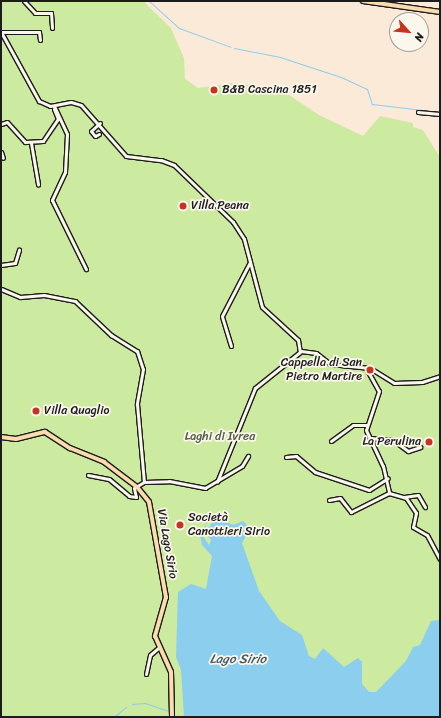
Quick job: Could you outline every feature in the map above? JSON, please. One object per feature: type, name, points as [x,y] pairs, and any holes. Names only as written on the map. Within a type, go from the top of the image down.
[{"type":"main road","points":[[363,1],[440,12]]},
{"type":"main road","name":"Via Lago Sirio","points":[[1,437],[16,439],[45,432],[70,448],[104,462],[138,487],[149,502],[166,597],[155,630],[158,648],[171,672],[172,717]]},
{"type":"street","points":[[24,1],[35,13],[51,13],[52,28]]},
{"type":"street","points":[[400,6],[402,1]]},
{"type":"street","points":[[40,40],[39,32],[1,32],[35,97],[53,106],[78,104],[100,123],[126,156],[161,160],[179,168],[239,229],[250,262],[262,307],[268,315],[293,333],[301,351]]},
{"type":"street","points":[[1,124],[7,122],[24,141],[31,143],[45,141],[58,119],[53,106]]},
{"type":"street","points":[[53,106],[67,134],[65,172],[52,200],[86,269]]},
{"type":"street","points":[[418,112],[440,114]]},
{"type":"street","points":[[99,134],[95,136],[91,131],[100,123]]},
{"type":"street","points":[[31,143],[38,184]]},
{"type":"street","points":[[1,152],[3,158]]},
{"type":"street","points":[[1,265],[15,263],[19,250]]},
{"type":"street","points":[[231,346],[222,316],[250,262]]},
{"type":"street","points":[[1,289],[20,297],[63,296],[75,301],[111,335],[137,351],[142,369],[137,404],[144,482]]},
{"type":"street","points":[[217,482],[255,388],[301,351],[316,353],[330,364],[366,368],[390,382],[405,384],[440,376]]},
{"type":"street","points":[[366,368],[379,391],[368,425],[370,438],[388,478],[389,493]]},
{"type":"street","points":[[331,441],[353,425],[368,425]]},
{"type":"street","points":[[370,438],[393,440],[408,451],[420,447]]},
{"type":"street","points":[[88,475],[108,479],[129,496],[136,497],[134,488],[138,487],[144,482],[169,481],[205,488],[242,466],[248,456]]},
{"type":"street","points":[[286,457],[296,456],[315,472],[369,490],[388,478]]},
{"type":"street","points":[[329,500],[340,498],[352,512],[389,493],[404,497],[418,495],[425,507]]},
{"type":"street","points":[[404,497],[416,513],[413,527],[427,535],[440,559]]},
{"type":"street","points":[[146,674],[150,656],[158,648]]},
{"type":"green space","name":"Laghi di Ivrea","points":[[1,1],[148,1],[145,3],[171,28],[184,58],[185,79],[198,88],[232,83],[259,86],[289,95],[319,115],[363,136],[380,116],[413,123],[413,127],[423,130],[440,157],[440,717],[1,717]]},
{"type":"water","name":"Lago Sirio","points":[[219,513],[218,519],[224,524],[220,519],[233,525],[243,521],[250,528],[242,543],[259,591],[280,621],[302,635],[309,656],[315,659],[323,648],[344,667],[358,658],[362,662],[362,684],[369,692],[376,692],[406,661],[413,647],[420,645],[431,621],[440,620],[440,717],[184,717],[181,670],[176,657],[178,592],[191,584],[206,589],[212,556],[202,545],[200,535],[209,519],[202,535],[209,545],[211,540],[205,533]]},
{"type":"waterway","points":[[149,1],[179,28],[231,47]]},
{"type":"waterway","points":[[234,48],[280,57],[341,77],[367,89],[372,104],[440,112]]},
{"type":"waterway","points":[[132,704],[145,703],[168,711]]},
{"type":"waterway","points":[[114,717],[126,707]]},
{"type":"place","name":"B&B Cascina 1851","points":[[214,90]]},
{"type":"place","name":"Villa Peana","points":[[183,206]]},
{"type":"place","name":"Cappella di San Pietro Martire","points":[[370,370]]},
{"type":"place","name":"Villa Quaglio","points":[[36,411]]},
{"type":"place","name":"La Perulina","points":[[429,442]]},
{"type":"place","name":"Società Canottieri Sirio","points":[[180,525]]}]
